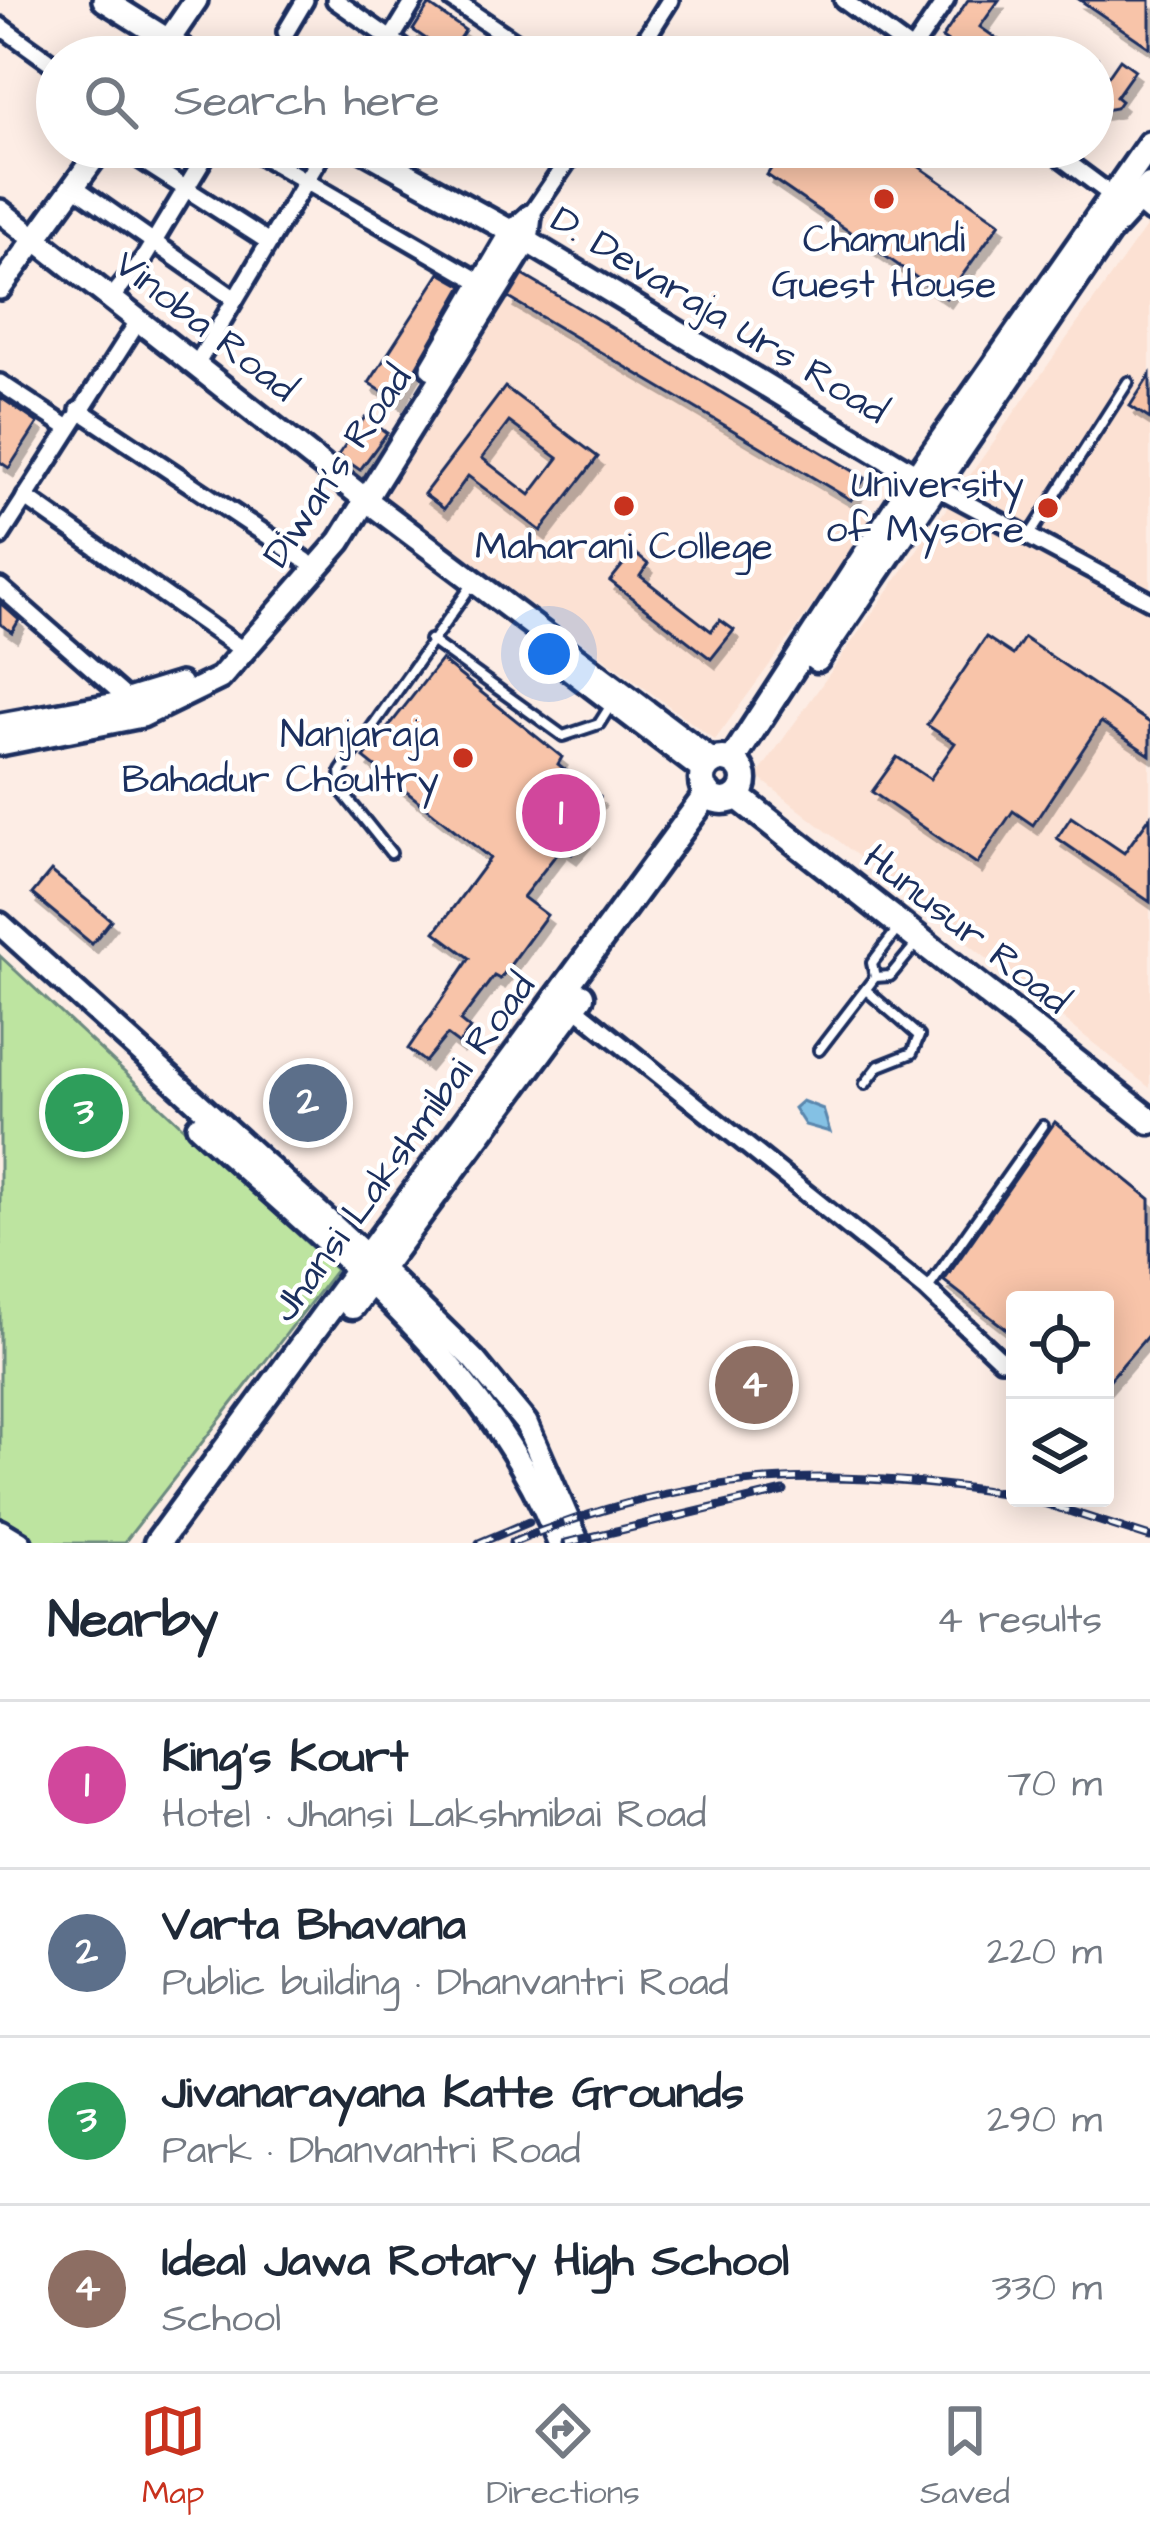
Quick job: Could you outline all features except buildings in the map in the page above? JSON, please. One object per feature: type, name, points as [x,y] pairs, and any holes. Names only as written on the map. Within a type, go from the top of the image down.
[{"type":"main road","name":"Jhansi Lakshmibai Road","points":[[157,1543],[573,1006],[926,482],[1137,199],[1150,144]]},
{"type":"main road","name":"Jhansi Lakshmibai Road","points":[[174,1543],[725,780]]},
{"type":"main road","name":"Hunusur Road","points":[[725,780],[910,933],[1150,1120]]},
{"type":"main road","points":[[725,780],[1150,1102]]},
{"type":"street","points":[[104,0],[147,36]]},
{"type":"street","points":[[171,36],[196,0]]},
{"type":"street","points":[[286,32],[305,0]]},
{"type":"street","points":[[335,0],[384,36]]},
{"type":"street","points":[[392,36],[415,0]]},
{"type":"street","points":[[453,0],[506,36]]},
{"type":"street","points":[[647,36],[670,0]]},
{"type":"street","points":[[843,0],[892,36]]},
{"type":"street","points":[[926,36],[946,0]]},
{"type":"street","points":[[0,26],[36,53]]},
{"type":"street","points":[[0,288],[88,168]]},
{"type":"street","points":[[154,168],[269,242]]},
{"type":"street","points":[[111,298],[198,168]]},
{"type":"street","points":[[286,168],[490,287]]},
{"type":"street","points":[[196,365],[314,168]]},
{"type":"street","name":"D. Devaraja Urs Road","points":[[396,168],[926,482]]},
{"type":"street","points":[[530,216],[563,168]]},
{"type":"street","points":[[1083,168],[1137,199]]},
{"type":"street","points":[[75,187],[236,299]]},
{"type":"street","name":"Vinoba Road","points":[[0,211],[725,780]]},
{"type":"street","name":"Diwan's Road","points":[[0,744],[142,716],[220,677],[318,569],[530,216]]},
{"type":"street","points":[[0,538],[139,320]]},
{"type":"street","points":[[0,383],[67,428]]},
{"type":"street","points":[[79,410],[306,561]]},
{"type":"street","points":[[926,482],[1150,601]]},
{"type":"street","points":[[0,724],[166,692],[211,668],[237,646],[361,496]]},
{"type":"street","name":"Vinoba Road","points":[[361,496],[368,509],[612,704],[725,780]]},
{"type":"street","points":[[25,497],[237,646]]},
{"type":"street","points":[[0,587],[130,700]]},
{"type":"street","points":[[0,924],[110,1035]]},
{"type":"street","points":[[0,941],[474,1360],[526,1423],[578,1543]]},
{"type":"street","points":[[573,1006],[927,1290],[1000,1360]]},
{"type":"street","points":[[369,1271],[506,1433],[539,1490],[559,1543]]},
{"type":"street","points":[[0,1531],[20,1543]]},
{"type":"lane","points":[[1029,536],[1128,382]]},
{"type":"lane","points":[[391,854],[343,793],[341,771],[429,639],[469,590]]},
{"type":"lane","points":[[429,639],[563,736],[599,724],[612,704]]},
{"type":"lane","points":[[875,977],[890,976],[910,933]]},
{"type":"lane","points":[[819,1050],[875,977],[872,963],[910,933]]},
{"type":"lane","points":[[865,1084],[879,1066],[912,1053],[920,1036],[866,990]]},
{"type":"lane","points":[[927,1290],[1043,1126]]},
{"type":"shaded area","name":"University of Mysore","points":[[1150,221],[1150,1088],[757,776]]},
{"type":"shaded area","name":"Maharani College","points":[[500,296],[874,521],[715,740],[378,492]]},
{"type":"green space","points":[[0,956],[336,1270],[124,1543],[21,1543],[0,1530]]},
{"type":"water","points":[[802,1101],[823,1109],[830,1132],[805,1125],[794,1108]]},
{"type":"railway","points":[[512,1543],[638,1500],[760,1480],[884,1480],[1006,1494]]},
{"type":"railway","points":[[566,1543],[784,1491]]},
{"type":"railway","points":[[1056,1507],[1150,1537]]},
{"type":"railway","points":[[479,1543],[529,1522]]},
{"type":"place","name":"Chamundi Guest House","points":[[884,199]]},
{"type":"place","name":"Maharani College","points":[[624,506]]},
{"type":"place","name":"University of Mysore","points":[[1048,508]]},
{"type":"place","name":"Nanjaraja Bahadur Choultry","points":[[463,758]]},
{"type":"place","name":"King's Kourt","points":[[561,813]]},
{"type":"place","name":"Varta Bhavana","points":[[308,1103]]},
{"type":"place","name":"Jivanarayana Katte Grounds","points":[[84,1113]]},
{"type":"place","name":"Ideal Jawa Rotary High School","points":[[754,1385]]}]
